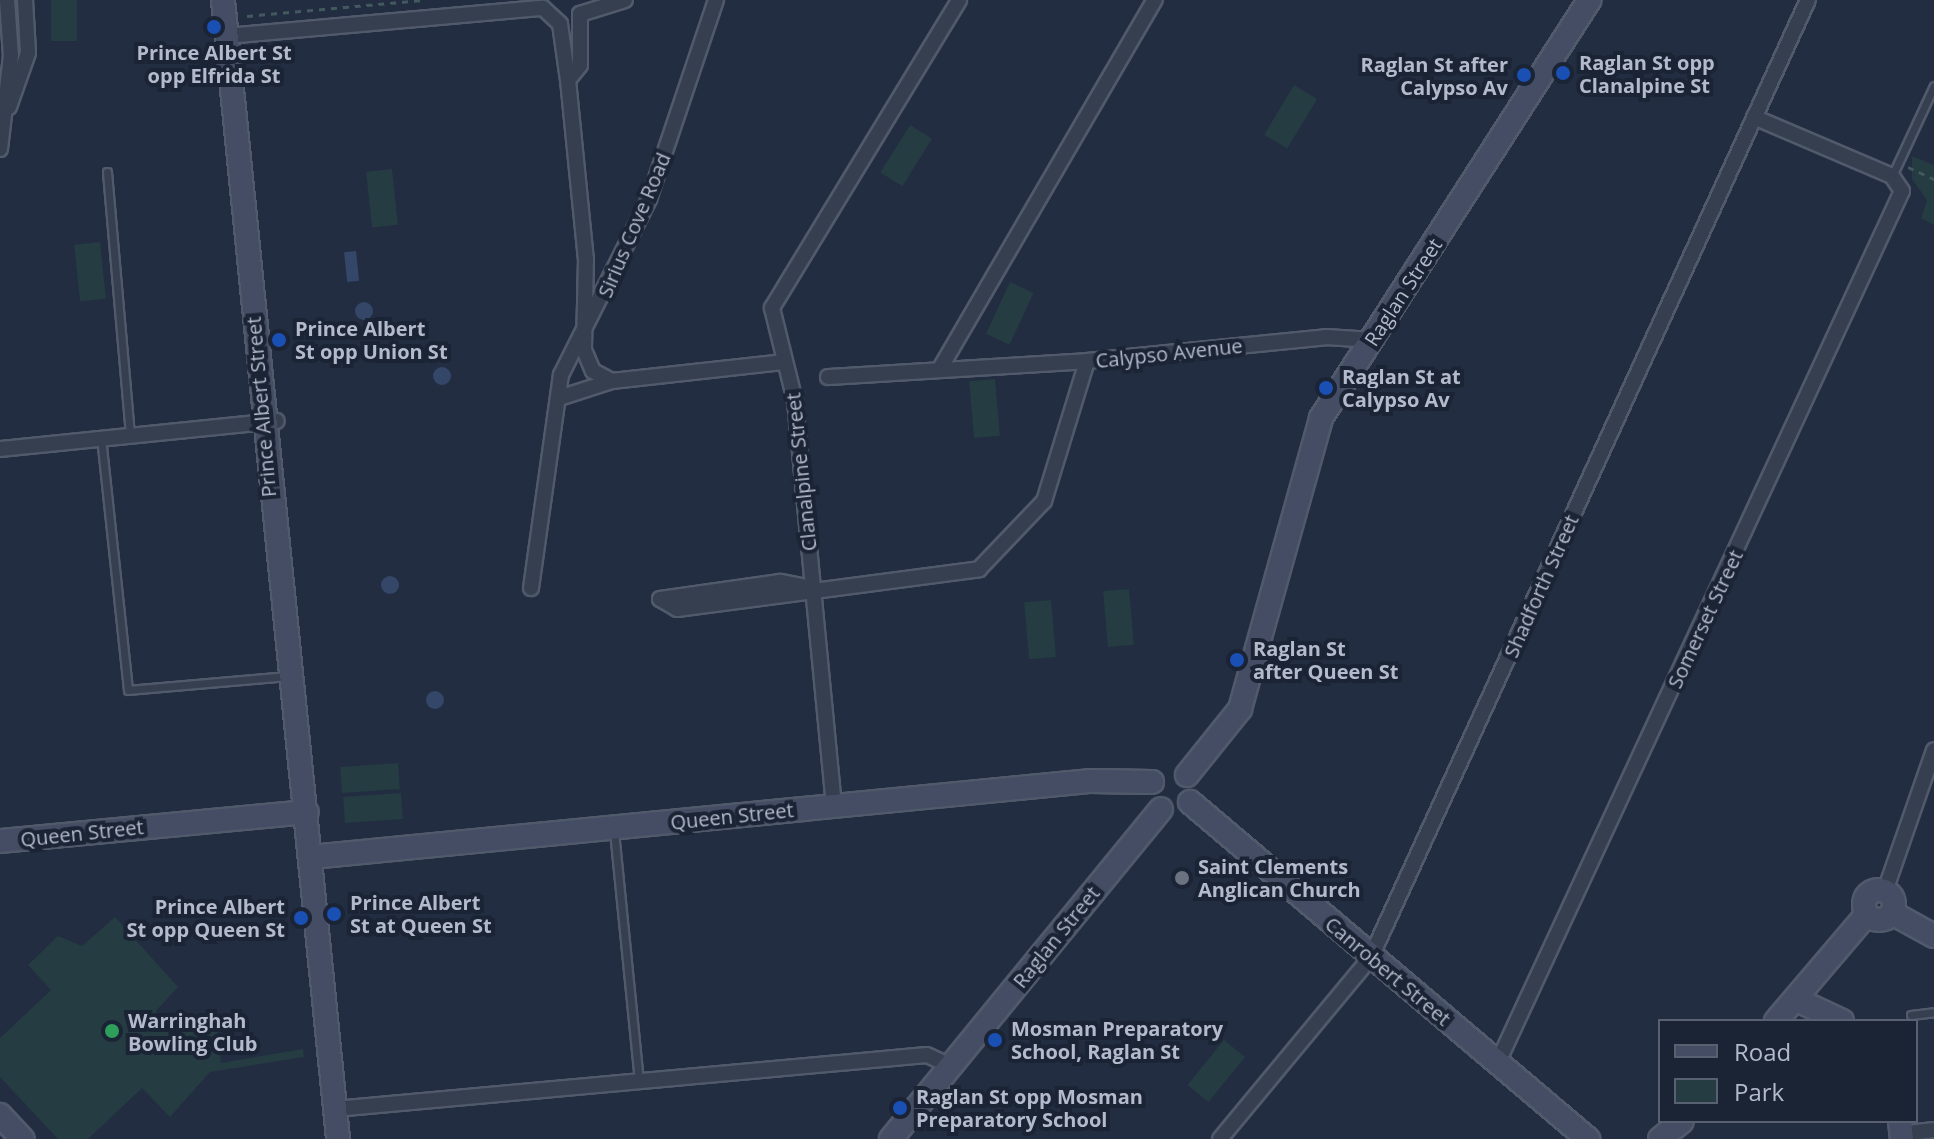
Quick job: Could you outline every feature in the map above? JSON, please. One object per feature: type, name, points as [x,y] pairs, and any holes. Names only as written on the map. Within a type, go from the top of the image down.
[{"type":"street","points":[[7,0],[8,107]]},
{"type":"street","points":[[0,149],[8,107],[28,53],[25,0]]},
{"type":"street","name":"Prince Albert Street","points":[[223,0],[311,774],[307,812]]},
{"type":"street","points":[[568,80],[580,65],[580,14],[625,0]]},
{"type":"street","name":"Sirius Cove Road","points":[[531,588],[559,398],[569,355],[584,335],[649,199],[716,0]]},
{"type":"street","name":"Clanalpine Street","points":[[834,806],[785,362],[771,318],[782,285],[959,0]]},
{"type":"street","points":[[941,367],[1155,0]]},
{"type":"street","name":"Raglan Street","points":[[1187,775],[1240,709],[1313,436],[1589,0]]},
{"type":"street","name":"Shadforth Street","points":[[1220,1139],[1371,957],[1808,0]]},
{"type":"street","points":[[240,17],[530,4],[556,17],[568,80],[586,259],[584,335],[587,362],[612,381]]},
{"type":"street","name":"Prince Albert Street","points":[[240,17],[287,676],[307,812],[338,1139]]},
{"type":"street","points":[[1754,117],[1895,169]]},
{"type":"street","name":"Somerset Street","points":[[1498,1062],[1883,239],[1902,191],[1895,169]]},
{"type":"street","name":"Calypso Avenue","points":[[812,588],[780,582],[660,599],[677,609],[812,588],[971,571],[994,561],[1044,501],[1087,361],[1326,337],[1373,340]]},
{"type":"street","points":[[828,377],[941,367],[1087,361]]},
{"type":"street","points":[[559,398],[612,381],[785,362]]},
{"type":"street","points":[[0,449],[270,422]]},
{"type":"street","points":[[1934,750],[1885,891],[1892,913],[1934,936]]},
{"type":"street","points":[[1168,770],[1187,775],[1190,802],[1174,812],[1161,809],[1152,782],[1168,770]]},
{"type":"street","name":"Queen Street","points":[[311,857],[1113,779],[1152,782]]},
{"type":"street","name":"Canrobert Street","points":[[1190,802],[1588,1139]]},
{"type":"street","name":"Raglan Street","points":[[891,1139],[1161,809]]},
{"type":"street","name":"Queen Street","points":[[0,841],[307,812]]},
{"type":"street","points":[[1778,1019],[1867,914],[1868,896],[1885,891]]},
{"type":"street","points":[[1867,914],[1880,920],[1892,913]]},
{"type":"street","points":[[1795,999],[1838,1019]]},
{"type":"street","points":[[335,1109],[639,1084],[927,1055],[951,1066]]},
{"type":"street","points":[[0,1115],[22,1139]]},
{"type":"street","points":[[1660,1139],[1680,1123]]},
{"type":"street","points":[[1901,1131],[1934,1130]]},
{"type":"lane","points":[[1895,169],[1934,86]]},
{"type":"lane","points":[[107,172],[130,435]]},
{"type":"lane","points":[[101,437],[128,690],[287,676]]},
{"type":"lane","points":[[614,828],[639,1084]]},
{"type":"lane","points":[[1911,1015],[1934,1012]]},
{"type":"path","points":[[240,17],[422,0]]},
{"type":"path","points":[[1895,169],[1934,179]]},
{"type":"green space","points":[[51,0],[77,0],[77,41],[51,41]]},
{"type":"green space","points":[[1294,85],[1317,99],[1287,149],[1264,135]]},
{"type":"green space","points":[[910,125],[932,139],[902,186],[880,172]]},
{"type":"green space","points":[[1912,156],[1934,165],[1934,225],[1921,218],[1927,200],[1912,179]]},
{"type":"green space","points":[[392,169],[398,225],[372,227],[366,172]]},
{"type":"green space","points":[[100,242],[106,299],[80,301],[74,245]]},
{"type":"green space","points":[[1010,282],[1034,293],[1009,345],[986,334]]},
{"type":"green space","points":[[995,379],[1000,436],[974,438],[969,381]]},
{"type":"green space","points":[[1129,589],[1134,645],[1108,647],[1103,591]]},
{"type":"green space","points":[[1051,600],[1056,657],[1029,659],[1024,602]]},
{"type":"green space","points":[[398,763],[400,789],[342,793],[340,767]]},
{"type":"green space","points":[[401,793],[403,819],[345,823],[343,797]]},
{"type":"green space","name":"Warringhah Bowling Club","points":[[115,917],[178,987],[155,1012],[178,1025],[216,1021],[221,1063],[303,1049],[304,1057],[210,1072],[170,1117],[142,1088],[88,1139],[58,1139],[0,1077],[0,1038],[51,990],[28,965],[58,936],[82,946]]},
{"type":"green space","points":[[1224,1040],[1245,1057],[1208,1102],[1187,1085]]},
{"type":"water","points":[[356,251],[359,281],[347,282],[344,252]]},
{"type":"water","points":[[360,302],[368,302],[373,311],[371,318],[360,320],[355,315],[355,307]]},
{"type":"water","points":[[442,367],[451,376],[442,385],[433,376]]},
{"type":"water","points":[[390,576],[399,585],[390,594],[381,585]]},
{"type":"water","points":[[431,691],[439,691],[444,700],[442,707],[431,709],[426,704],[426,696]]},
{"type":"place","name":"Prince Albert St opp Elfrida St","points":[[214,27]]},
{"type":"place","name":"Raglan St opp Clanalpine St","points":[[1563,73]]},
{"type":"place","name":"Raglan St after Calypso Av","points":[[1524,75]]},
{"type":"place","name":"Prince Albert St opp Union St","points":[[279,340]]},
{"type":"place","name":"Raglan St at Calypso Av","points":[[1326,388]]},
{"type":"place","name":"Raglan St after Queen St","points":[[1237,660]]},
{"type":"place","name":"Saint Clements Anglican Church","points":[[1182,878]]},
{"type":"place","name":"Prince Albert St at Queen St","points":[[334,914]]},
{"type":"place","name":"Prince Albert St opp Queen St","points":[[301,918]]},
{"type":"place","name":"Warringhah Bowling Club","points":[[112,1031]]},
{"type":"place","name":"Mosman Preparatory School, Raglan St","points":[[995,1040]]},
{"type":"place","name":"Raglan St opp Mosman Preparatory School","points":[[900,1108]]}]
